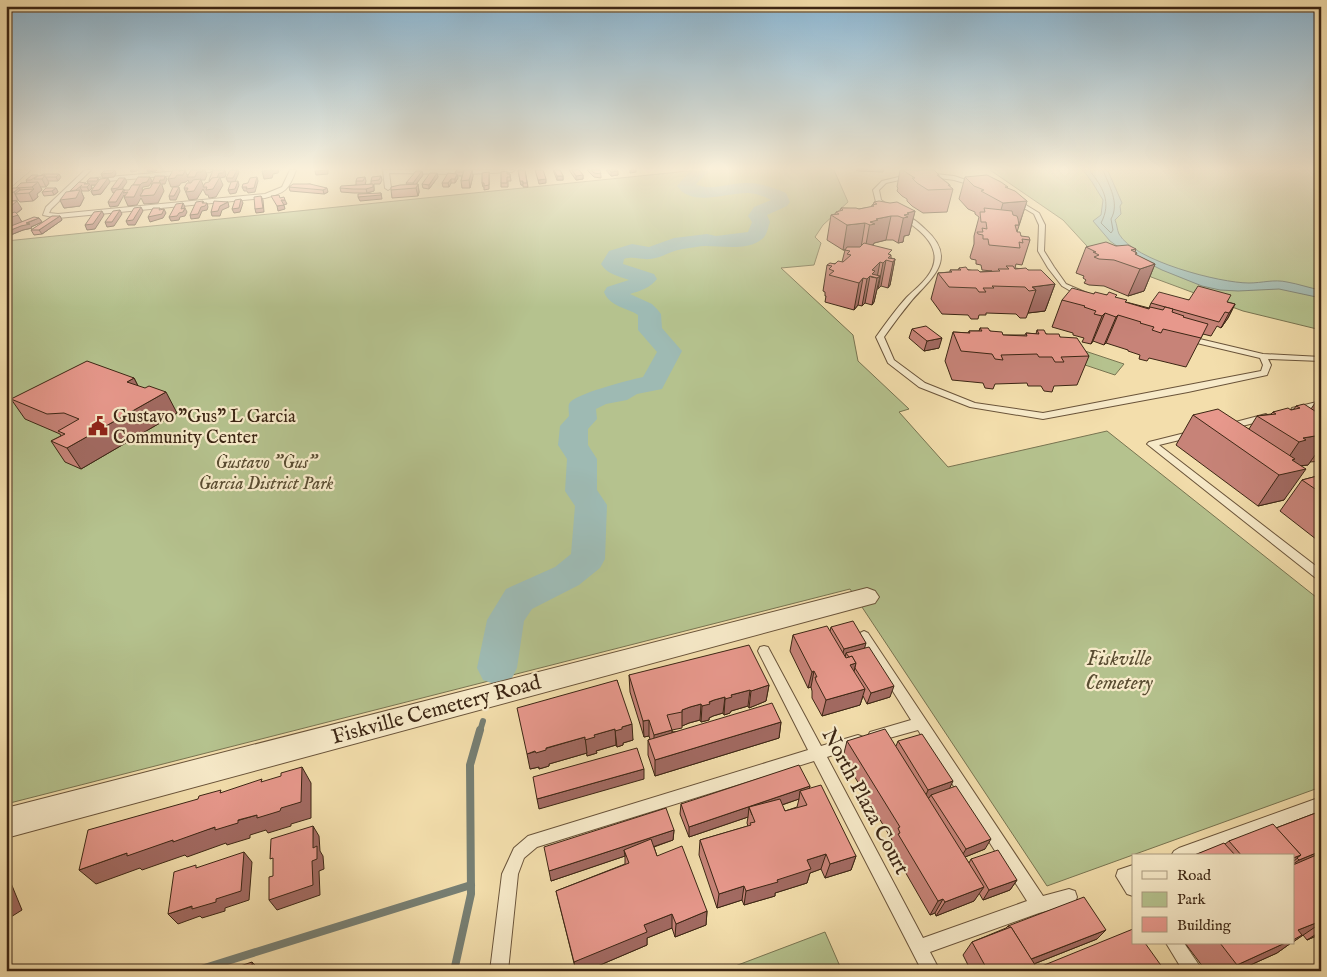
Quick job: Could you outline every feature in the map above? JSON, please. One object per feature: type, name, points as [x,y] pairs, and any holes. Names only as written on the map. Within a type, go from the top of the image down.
[{"type":"street","name":"Fiskville Cemetery Road","points":[[6,823],[866,597]]},
{"type":"lane","points":[[901,216],[923,229],[934,243],[938,258],[932,275],[896,314],[880,337],[891,361],[922,385],[974,405],[1043,416],[1264,373],[1267,365],[1263,356]]},
{"type":"lane","points":[[1037,216],[1042,225],[1041,251],[1060,285],[1088,297]]},
{"type":"lane","points":[[932,275],[940,276]]},
{"type":"lane","points":[[1178,335],[1263,356],[1321,359]]},
{"type":"lane","points":[[1218,429],[1321,404]]},
{"type":"lane","points":[[1201,432],[1152,444],[1321,576]]},
{"type":"lane","points":[[864,636],[1039,905]]},
{"type":"lane","name":"North Plaza Court","points":[[764,651],[931,971]]},
{"type":"lane","points":[[499,971],[510,874],[519,853],[532,841],[921,723]]},
{"type":"lane","points":[[1184,854],[1321,804]]},
{"type":"lane","points":[[1132,872],[1124,876],[1132,887]]},
{"type":"lane","points":[[919,948],[1039,905],[1069,897]]},
{"type":"lane","points":[[1175,944],[1194,971]]},
{"type":"green space","name":"Gustavo \"Gus\" Garcia District Park","points":[[254,216],[833,216],[823,225],[815,237],[821,243],[814,265],[781,268],[853,335],[858,361],[909,409],[899,412],[948,467],[1107,431],[1321,601],[1321,787],[1047,886],[850,589],[6,804],[6,241]]},
{"type":"green space","points":[[1057,216],[1321,216],[1321,330],[1243,311],[1097,257],[1063,220]]},
{"type":"green space","points":[[1085,351],[1124,364],[1115,375],[1076,362]]},
{"type":"green space","points":[[825,932],[842,971],[722,971]]},
{"type":"water","points":[[1100,216],[1119,216],[1115,220],[1118,232],[1128,244],[1142,253],[1179,269],[1236,282],[1282,281],[1321,290],[1321,298],[1279,289],[1238,291],[1202,286],[1162,270],[1124,251],[1110,241],[1093,221]]},
{"type":"building","points":[[6,216],[16,216],[6,219]]},
{"type":"building","points":[[52,216],[60,216],[39,230],[31,230]]},
{"type":"building","points":[[92,216],[99,216],[93,224],[85,225]]},
{"type":"building","points":[[110,216],[116,216],[112,222],[105,222]]},
{"type":"building","points":[[129,216],[136,216],[133,220],[126,221]]},
{"type":"building","points":[[832,216],[905,216],[908,217],[891,216],[870,222],[875,224],[847,225]]},
{"type":"building","points":[[980,216],[1017,216],[1019,225],[1015,225],[1017,232],[1020,232],[1021,236],[1029,237],[1030,240],[1022,239],[1023,243],[1019,242],[1020,248],[989,245],[988,239],[983,239],[983,235],[977,232],[983,232],[982,228],[987,229],[986,222],[981,222]]},
{"type":"building","points":[[34,217],[39,218],[26,223],[30,224],[6,232],[6,228]]},
{"type":"building","points":[[1106,242],[1116,246],[1128,245],[1136,249],[1131,250],[1137,253],[1135,254],[1155,264],[1140,269],[1114,260],[1099,259],[1094,257],[1099,255],[1093,252],[1096,252],[1086,247]]},
{"type":"building","points":[[864,243],[892,250],[888,254],[891,255],[888,258],[895,259],[893,262],[886,260],[883,263],[880,262],[872,270],[875,271],[872,274],[880,276],[877,278],[870,276],[867,279],[863,278],[859,283],[829,275],[834,271],[829,269],[832,266],[827,265],[830,263],[835,264],[838,261],[843,262],[851,255],[847,254],[850,251],[845,250],[847,247],[860,247]]},
{"type":"building","points":[[1006,266],[1013,266],[1015,269],[1041,270],[1055,284],[1032,287],[1036,290],[1029,291],[1025,287],[992,286],[994,288],[983,288],[986,292],[979,292],[976,288],[949,287],[938,273],[952,272],[950,270],[961,270],[959,268],[966,267],[968,270],[978,270],[980,272],[1000,271],[998,269],[1009,269]]},
{"type":"building","points":[[1198,286],[1231,295],[1227,302],[1235,304],[1229,313],[1225,312],[1219,322],[1151,303],[1159,292],[1189,300]]},
{"type":"building","points":[[1072,288],[1094,294],[1095,292],[1107,295],[1109,292],[1117,295],[1115,297],[1127,300],[1125,302],[1149,309],[1150,307],[1163,310],[1165,307],[1173,309],[1172,312],[1183,317],[1208,324],[1201,338],[1163,329],[1161,333],[1152,330],[1154,327],[1141,322],[1118,315],[1116,317],[1105,313],[1102,316],[1094,314],[1096,311],[1085,306],[1062,300]]},
{"type":"building","points":[[926,326],[942,338],[927,341],[912,329]]},
{"type":"building","points":[[980,328],[1002,332],[1003,335],[1027,336],[1026,333],[1039,334],[1037,330],[1044,330],[1046,334],[1059,334],[1060,337],[1077,338],[1089,356],[1061,357],[1064,362],[1055,362],[1052,357],[1039,357],[1037,354],[1001,355],[1003,360],[995,359],[992,354],[961,351],[953,332],[970,333],[969,331],[982,331]]},
{"type":"building","points":[[87,361],[134,378],[127,382],[145,388],[149,386],[166,392],[67,448],[51,441],[65,434],[58,431],[79,419],[64,413],[47,414],[11,399]]},
{"type":"building","points":[[1321,400],[1321,406],[1315,403]]},
{"type":"building","points":[[1304,404],[1321,415],[1321,435],[1303,438],[1306,440],[1299,442],[1257,416],[1276,414],[1273,412],[1288,408],[1291,410],[1300,408],[1296,406]]},
{"type":"building","points":[[1218,409],[1295,459],[1292,460],[1306,469],[1279,475],[1193,415]]},
{"type":"building","points":[[1321,475],[1321,493],[1302,480]]},
{"type":"building","points":[[853,621],[866,643],[844,649],[831,627]]},
{"type":"building","points":[[827,626],[846,658],[852,656],[856,663],[850,665],[865,689],[826,700],[816,681],[815,677],[817,677],[814,671],[812,672],[793,635]]},
{"type":"building","points":[[749,645],[769,685],[731,695],[732,697],[725,699],[725,697],[714,700],[709,702],[710,704],[702,706],[701,704],[682,710],[682,712],[667,715],[672,730],[654,735],[649,720],[643,721],[629,675]]},
{"type":"building","points":[[869,647],[894,686],[871,693],[855,668],[856,663],[852,656],[849,657],[846,653]]},
{"type":"building","points":[[617,680],[632,724],[622,727],[622,729],[594,735],[595,737],[585,740],[585,737],[546,748],[546,750],[536,753],[535,751],[527,754],[517,708]]},
{"type":"building","points":[[772,703],[781,722],[655,760],[648,740]]},
{"type":"building","points":[[885,729],[984,887],[945,902],[943,899],[938,901],[898,834],[900,833],[898,828],[900,827],[847,741]]},
{"type":"building","points":[[922,734],[953,781],[928,790],[898,741]]},
{"type":"building","points":[[637,748],[644,769],[537,799],[533,777]]},
{"type":"building","points":[[799,765],[810,786],[689,827],[681,804]]},
{"type":"building","points":[[302,767],[301,802],[281,808],[280,811],[257,818],[257,815],[238,820],[238,823],[215,830],[215,827],[127,856],[127,853],[79,870],[88,830],[198,799],[199,796],[221,790],[220,793],[262,779],[261,782],[281,776],[281,773]]},
{"type":"building","points":[[821,785],[856,856],[830,864],[826,854],[807,860],[811,869],[777,880],[778,882],[746,891],[744,886],[719,894],[700,840],[751,825],[750,823],[755,822],[749,807],[780,799],[785,811],[807,805],[800,791]]},
{"type":"building","points":[[956,786],[991,839],[966,849],[931,795]]},
{"type":"building","points":[[666,808],[674,830],[549,871],[544,847]]},
{"type":"building","points":[[1321,811],[1321,851],[1299,860],[1297,858],[1301,855],[1276,828]]},
{"type":"building","points":[[1273,824],[1301,855],[1294,858],[1294,854],[1240,854],[1229,841]]},
{"type":"building","points":[[313,826],[313,848],[317,846],[317,859],[312,861],[313,885],[269,900],[269,877],[273,876],[273,858],[270,859],[271,839]]},
{"type":"building","points":[[651,839],[657,856],[682,846],[707,911],[676,924],[672,914],[644,925],[647,932],[574,962],[556,891],[629,863],[624,850]]},
{"type":"building","points":[[1224,843],[1234,854],[1197,854]]},
{"type":"building","points":[[998,850],[1017,880],[989,890],[971,859]]},
{"type":"building","points":[[244,852],[241,891],[216,899],[216,902],[192,909],[192,906],[168,914],[174,872],[196,865],[196,868]]},
{"type":"building","points":[[1321,853],[1321,921],[1298,930],[1302,935],[1294,939],[1294,865]]},
{"type":"building","points":[[1084,897],[1106,930],[1031,959],[1011,927],[1008,926]]},
{"type":"building","points":[[1011,927],[1037,968],[1132,929],[1132,944],[1146,944],[1165,971],[988,971],[972,942]]},
{"type":"building","points":[[1221,944],[1283,944],[1237,965]]},
{"type":"building","points":[[252,962],[252,971],[226,971]]},
{"type":"waterway","points":[[497,668],[506,620],[519,599],[567,576],[588,559],[591,505],[581,491],[582,459],[573,445],[574,426],[583,419],[582,405],[599,397],[618,394],[629,388],[653,383],[670,351],[650,330],[649,314],[644,309],[617,297],[615,292],[636,285],[646,279],[616,268],[611,264],[616,255],[632,250],[649,253],[662,250],[674,244],[707,240],[716,242],[747,239],[756,235],[761,222],[757,216]]},
{"type":"waterway","points":[[480,731],[483,721]]},
{"type":"waterway","points":[[471,885],[470,765],[480,730]]},
{"type":"waterway","points":[[195,971],[471,885]]},
{"type":"waterway","points":[[454,971],[471,894],[471,885]]},
{"type":"place","name":"Gustavo \"Gus\" L Garcia Community Center","points":[[98,426]]},
{"type":"park label","name":"Fiskville Cemetery","points":[[1119,670]]}]
